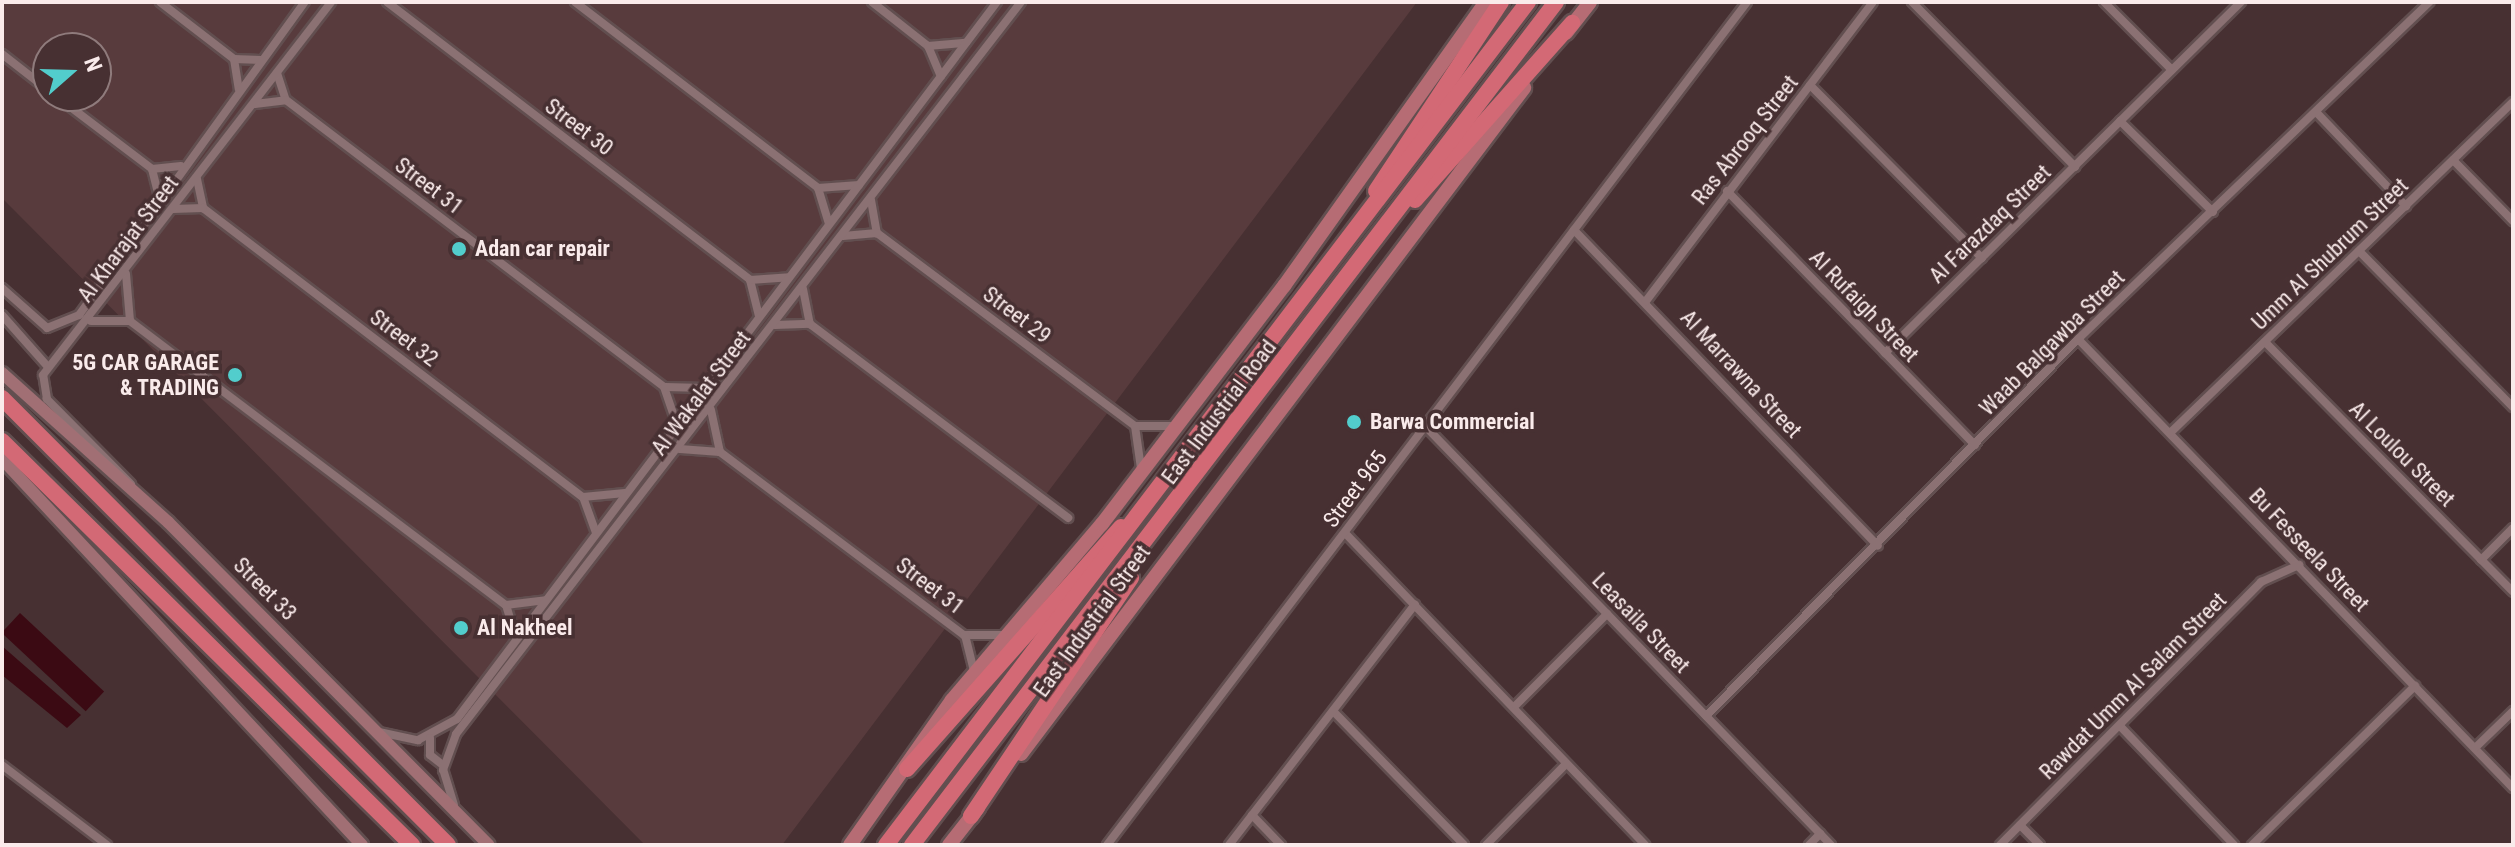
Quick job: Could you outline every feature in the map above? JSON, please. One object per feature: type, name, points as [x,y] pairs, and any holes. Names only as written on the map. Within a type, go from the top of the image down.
[{"type":"highway","points":[[1357,223],[1501,2]]},
{"type":"highway","name":"East Industrial Road","points":[[886,845],[1528,2]]},
{"type":"highway","name":"East Industrial Road","points":[[912,845],[1147,544],[1556,2]]},
{"type":"highway","points":[[1376,238],[1572,23]]},
{"type":"highway","points":[[2,398],[448,845]]},
{"type":"highway","points":[[2,441],[412,845]]},
{"type":"highway","points":[[907,769],[1150,497]]},
{"type":"highway","points":[[971,816],[1147,544]]},
{"type":"main road","name":"East Industrial Road","points":[[850,845],[974,672],[1141,474],[1486,2]]},
{"type":"main road","name":"East Industrial Road","points":[[1245,451],[1590,2]]},
{"type":"main road","name":"East Industrial Street","points":[[971,816],[1245,451]]},
{"type":"main road","points":[[949,845],[971,816]]},
{"type":"street","points":[[160,2],[234,59],[261,60]]},
{"type":"street","name":"Al Kharajat Street","points":[[2,288],[36,324],[68,323],[305,2]]},
{"type":"street","name":"Al Kharajat Street","points":[[48,367],[128,270],[331,2]]},
{"type":"street","name":"Street 30","points":[[387,2],[750,280]]},
{"type":"street","points":[[575,2],[818,188],[829,224]]},
{"type":"street","points":[[872,2],[928,46],[941,76]]},
{"type":"street","name":"Al Wakalat Street","points":[[430,738],[457,719],[997,2]]},
{"type":"street","name":"Al Wakalat Street","points":[[443,765],[456,734],[711,409],[1021,2]]},
{"type":"street","name":"Street 965","points":[[1107,845],[1747,2]]},
{"type":"street","name":"Ras Abrooq Street","points":[[1646,301],[1873,2]]},
{"type":"street","points":[[1912,2],[2075,167]]},
{"type":"street","points":[[2104,2],[2172,70]]},
{"type":"street","name":"Al Farazdaq Street","points":[[1885,353],[2241,2]]},
{"type":"street","name":"Waab Balgawba Street","points":[[1706,716],[1878,546],[2078,339],[2430,2]]},
{"type":"street","points":[[928,46],[966,43]]},
{"type":"street","points":[[2,54],[32,77]]},
{"type":"street","points":[[234,59],[239,90]]},
{"type":"street","points":[[254,105],[286,100],[277,73]]},
{"type":"street","points":[[1810,85],[1982,258]]},
{"type":"street","name":"Street 31","points":[[286,100],[664,387]]},
{"type":"street","name":"Umm Al Shubrum Street","points":[[2171,432],[2513,102]]},
{"type":"street","points":[[77,112],[152,169],[159,197]]},
{"type":"street","points":[[2317,113],[2406,206]]},
{"type":"street","points":[[2120,121],[2213,212]]},
{"type":"street","points":[[2453,160],[2513,221]]},
{"type":"street","points":[[152,169],[181,166]]},
{"type":"street","points":[[173,209],[203,208],[197,178]]},
{"type":"street","points":[[818,188],[859,185]]},
{"type":"street","name":"Al Rufaigh Street","points":[[1727,191],[1975,445]]},
{"type":"street","points":[[843,236],[877,233],[871,200]]},
{"type":"street","name":"Street 32","points":[[203,208],[583,497]]},
{"type":"street","name":"Al Marrawna Street","points":[[1574,230],[1646,301],[1878,546]]},
{"type":"street","name":"Street 29","points":[[877,233],[1135,426]]},
{"type":"street","points":[[2359,251],[2513,407]]},
{"type":"street","points":[[128,270],[123,295],[130,321]]},
{"type":"street","points":[[759,315],[750,280],[789,277]]},
{"type":"street","points":[[803,289],[810,324]]},
{"type":"street","points":[[2,315],[48,367],[47,399],[134,491]]},
{"type":"street","points":[[86,323],[108,316],[130,321],[506,605],[516,639]]},
{"type":"street","points":[[775,325],[810,324],[1068,518]]},
{"type":"street","name":"Bu Fesseela Street","points":[[2078,339],[2513,788]]},
{"type":"street","name":"Al Loulou Street","points":[[2265,342],[2513,592]]},
{"type":"street","name":"Street 33","points":[[2,373],[134,491],[489,845]]},
{"type":"street","points":[[677,425],[664,387],[705,388]]},
{"type":"street","points":[[680,449],[720,452],[711,409]]},
{"type":"street","points":[[1141,474],[1135,426],[1176,425]]},
{"type":"street","name":"Leasaila Street","points":[[1426,427],[1831,845]]},
{"type":"street","name":"Street 31","points":[[720,452],[964,635],[986,640],[1007,633]]},
{"type":"street","points":[[2,459],[362,845]]},
{"type":"street","points":[[596,532],[583,497],[625,493]]},
{"type":"street","points":[[2481,560],[2513,528]]},
{"type":"street","points":[[1345,533],[1516,705],[1566,764],[1645,845]]},
{"type":"street","name":"Rawdat Umm Al Salam Street","points":[[2000,845],[2266,577],[2299,565]]},
{"type":"street","points":[[506,605],[545,600]]},
{"type":"street","points":[[1229,845],[1415,604]]},
{"type":"street","points":[[1516,705],[1607,614]]},
{"type":"street","name":"Street 31","points":[[964,635],[974,672]]},
{"type":"street","points":[[2252,845],[2415,686]]},
{"type":"street","points":[[1333,711],[1464,845]]},
{"type":"street","points":[[2475,748],[2513,711]]},
{"type":"street","points":[[2120,726],[2234,845]]},
{"type":"street","points":[[373,730],[430,738],[430,755],[443,765],[457,813]]},
{"type":"street","points":[[1486,845],[1566,764]]},
{"type":"street","points":[[2,765],[107,845]]},
{"type":"street","points":[[1252,815],[1281,845]]},
{"type":"street","points":[[2020,825],[2040,845]]},
{"type":"street","points":[[1809,845],[1820,834]]},
{"type":"shaded area","points":[[2,2],[1417,2],[782,845],[645,845],[2,198]]},
{"type":"shaded area","points":[[20,613],[104,691],[86,711],[2,633]]},
{"type":"shaded area","points":[[2,646],[81,715],[67,728],[2,675]]},
{"type":"place","name":"Adan car repair","points":[[459,249]]},
{"type":"place","name":"5G CAR GARAGE & TRADING","points":[[235,375]]},
{"type":"place","name":"Barwa Commercial","points":[[1354,422]]},
{"type":"place","name":"Al Nakheel","points":[[461,628]]}]
